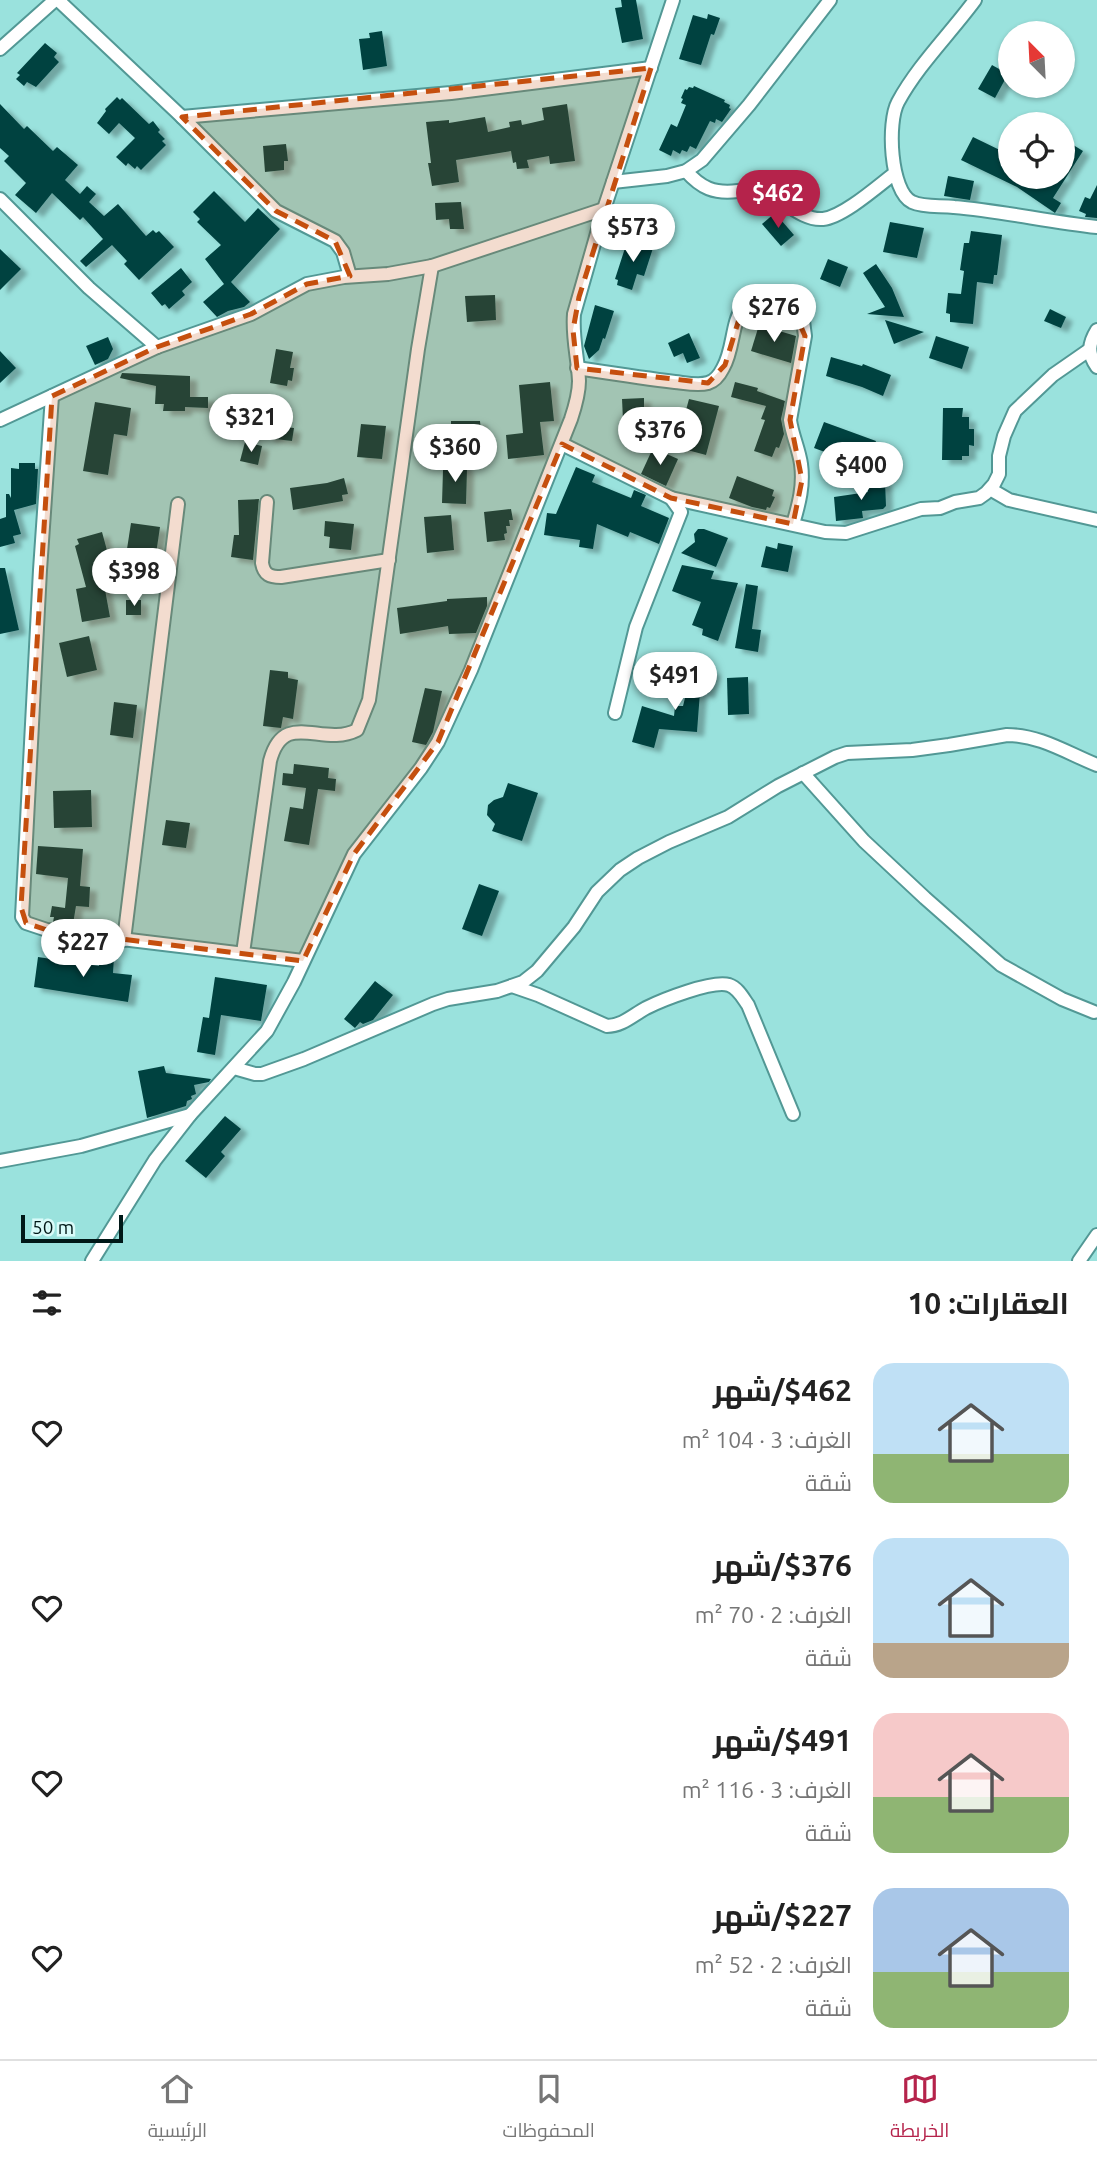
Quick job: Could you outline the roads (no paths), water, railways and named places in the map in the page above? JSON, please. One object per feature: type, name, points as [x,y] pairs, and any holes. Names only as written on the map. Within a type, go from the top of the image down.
[{"type":"street","points":[[0,49],[57,0],[182,117],[276,211],[335,241],[343,252],[350,276]]},
{"type":"street","points":[[75,0],[76,15]]},
{"type":"street","points":[[92,1261],[155,1160],[190,1115],[267,1031],[355,854],[438,742],[471,670],[562,444],[577,398],[579,383],[573,330],[574,314],[604,209],[673,0]]},
{"type":"street","points":[[613,182],[667,176],[686,171],[702,160],[716,146],[830,0]]},
{"type":"street","points":[[975,0],[915,76],[893,112],[895,173],[900,188],[913,202],[1097,227]]},
{"type":"street","points":[[182,117],[451,93],[651,68]]},
{"type":"street","points":[[686,171],[697,184],[709,189],[727,192],[748,189],[762,191],[802,214],[820,220],[830,218],[856,203],[895,173]]},
{"type":"street","points":[[0,199],[89,288],[157,347]]},
{"type":"street","points":[[0,420],[157,347],[251,314],[307,284],[432,266],[604,209]]},
{"type":"street","points":[[243,953],[274,747],[279,740],[294,732],[343,735],[357,730],[369,700],[432,266]]},
{"type":"street","points":[[577,368],[649,379],[708,383],[719,375],[725,365],[743,306],[755,301],[795,313],[803,321],[805,336],[790,420],[801,463],[802,480],[793,524]]},
{"type":"street","points":[[1097,330],[1089,350],[1097,367]]},
{"type":"street","points":[[562,444],[671,498],[825,532],[846,533],[921,509],[940,508],[979,498],[990,489],[999,474],[999,456],[1004,436],[1015,411],[1053,375],[1089,350]]},
{"type":"street","points":[[52,396],[22,917],[26,923],[47,930],[303,961]]},
{"type":"street","points":[[990,489],[1009,500],[1097,520]]},
{"type":"street","points":[[615,713],[636,627],[681,512],[671,498]]},
{"type":"street","points":[[267,502],[262,552],[263,568],[270,576],[281,577],[389,560]]},
{"type":"street","points":[[124,940],[178,504]]},
{"type":"street","points":[[234,1068],[262,1074],[433,1004],[523,982],[537,971],[574,927],[597,892],[620,870],[669,842],[728,817],[778,786],[847,753],[912,750],[1007,735],[1034,737],[1097,765]]},
{"type":"street","points":[[803,773],[864,841],[1002,965],[1062,999],[1094,1012]]},
{"type":"street","points":[[512,986],[607,1026],[614,1026],[647,1008],[689,991],[718,985],[731,986],[748,1005],[793,1114]]},
{"type":"street","points":[[0,1161],[81,1146],[190,1115]]},
{"type":"street","points":[[1079,1261],[1097,1235]]}]
